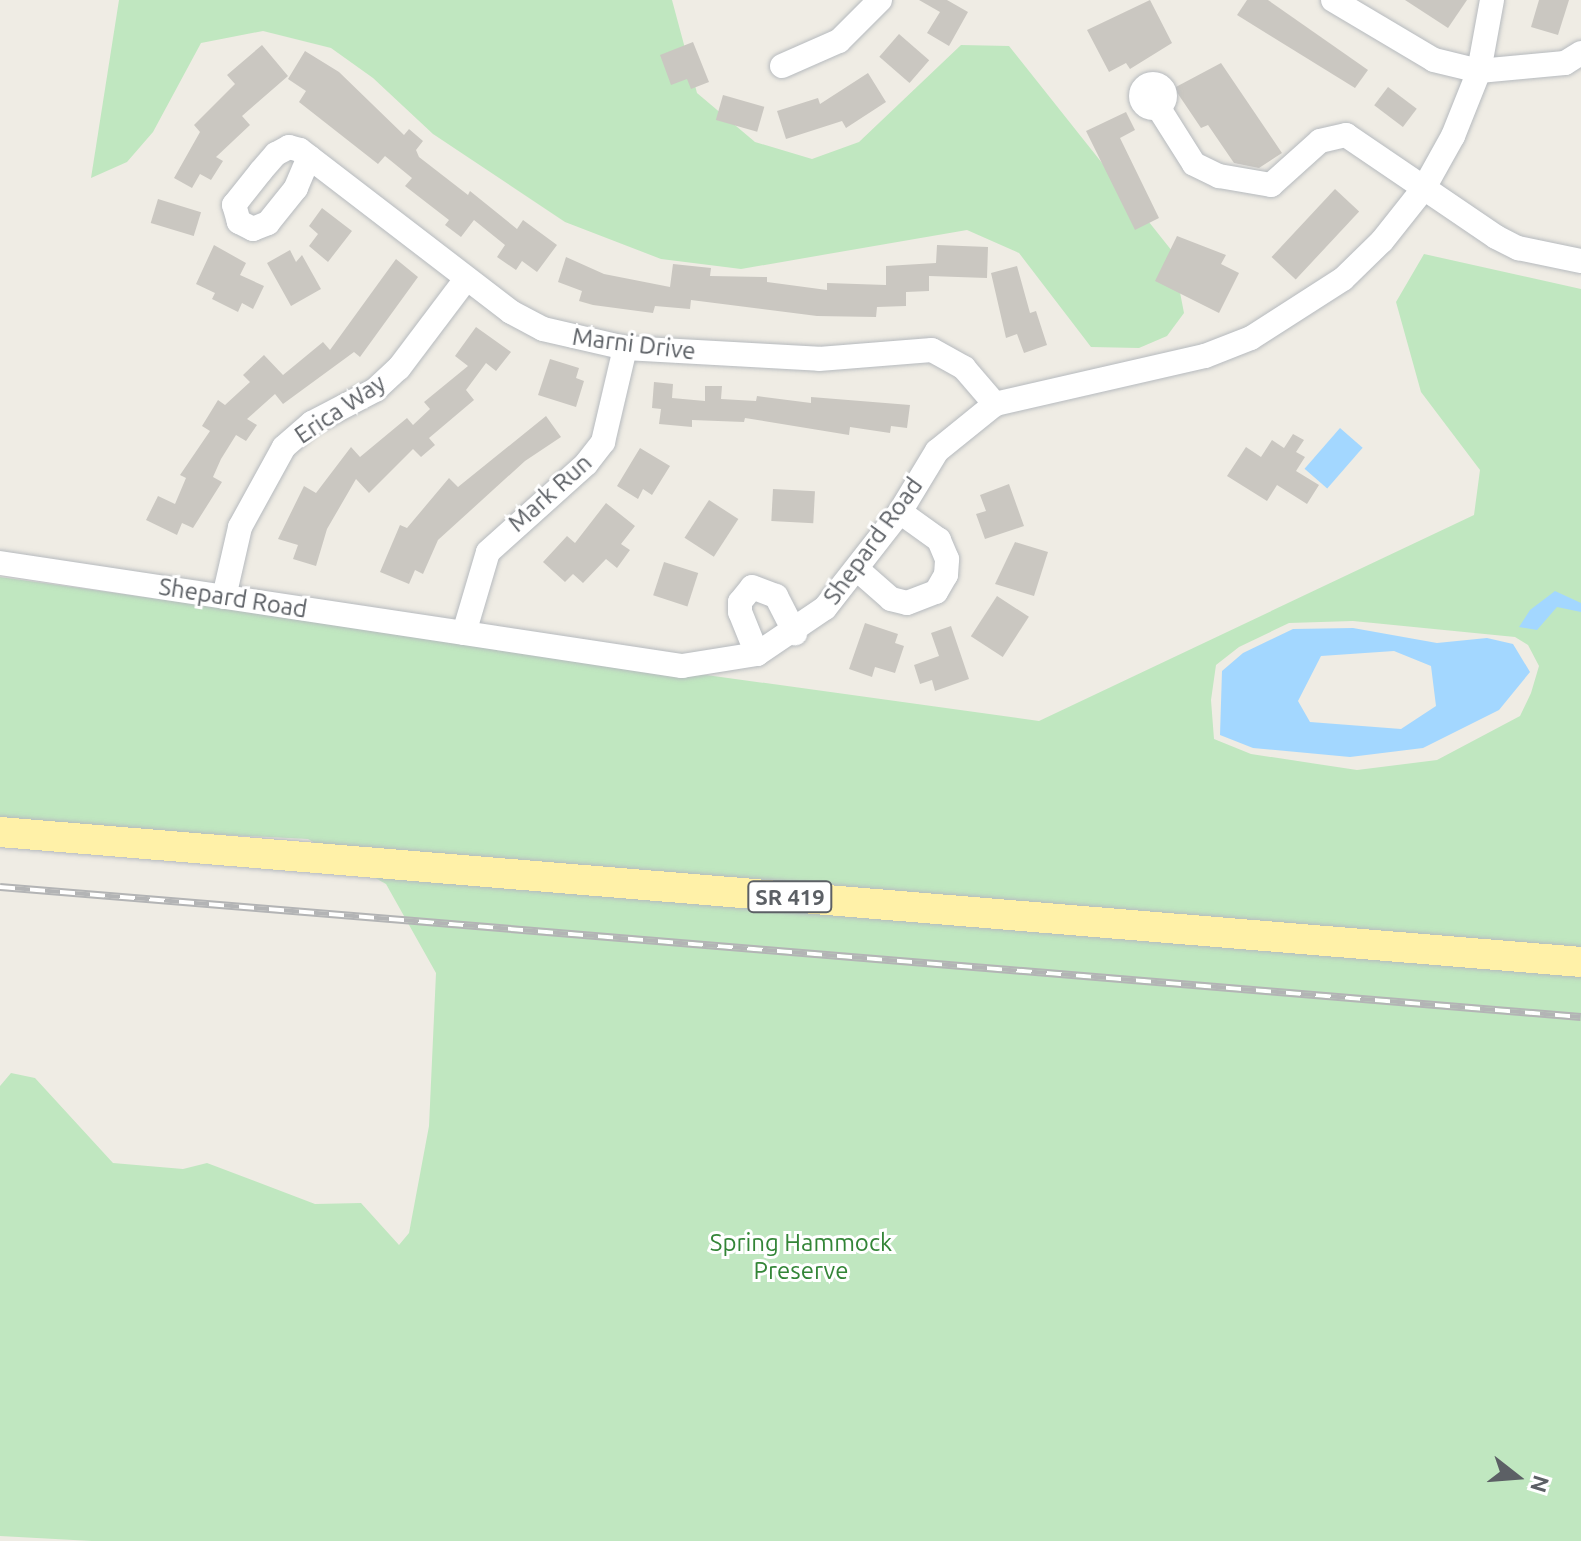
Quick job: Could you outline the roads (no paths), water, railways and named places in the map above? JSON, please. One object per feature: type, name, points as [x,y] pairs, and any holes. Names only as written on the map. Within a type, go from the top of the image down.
[{"type":"main road","name":"SR 419","points":[[0,832],[1581,962]]},
{"type":"street","points":[[782,66],[839,41],[880,0]]},
{"type":"street","points":[[1333,0],[1434,60],[1479,71],[1565,63],[1581,53]]},
{"type":"street","name":"Shepard Road","points":[[0,563],[682,666],[757,654],[795,633],[858,570],[900,512],[937,451],[995,404],[1150,371],[1251,338],[1343,279],[1424,188],[1453,136],[1479,71],[1492,0]]},
{"type":"street","points":[[1158,107],[1194,164],[1219,176],[1249,185],[1271,185],[1320,141],[1346,135],[1518,248],[1581,261]]},
{"type":"street","name":"Marni Drive","points":[[309,157],[466,279],[543,329],[625,348],[819,359],[932,350],[964,368],[995,404]]},
{"type":"street","name":"Erica Way","points":[[224,597],[240,527],[284,447],[312,423],[352,405],[391,375],[466,279]]},
{"type":"street","name":"Mark Run","points":[[464,633],[488,552],[603,442],[625,348]]},
{"type":"street","points":[[858,570],[899,601],[921,602],[936,592],[946,575],[947,559],[939,540],[900,512]]},
{"type":"street","points":[[757,654],[740,612],[740,602],[752,587],[776,596],[795,633]]},
{"type":"water","points":[[1340,428],[1363,448],[1327,488],[1305,469]]},
{"type":"water","points":[[1555,591],[1581,603],[1581,612],[1557,607],[1537,630],[1519,627],[1530,610]]},
{"type":"water","points":[[1353,628],[1437,643],[1487,638],[1513,644],[1530,672],[1499,710],[1423,748],[1350,757],[1253,748],[1220,735],[1222,671],[1243,653],[1293,629]],"holes":[[[1394,651],[1431,666],[1436,706],[1401,729],[1310,722],[1298,701],[1321,656]]]},
{"type":"railway","points":[[0,887],[1581,1017]]},
{"type":"park label","name":"Spring Hammock Preserve","points":[[801,1257]]}]
